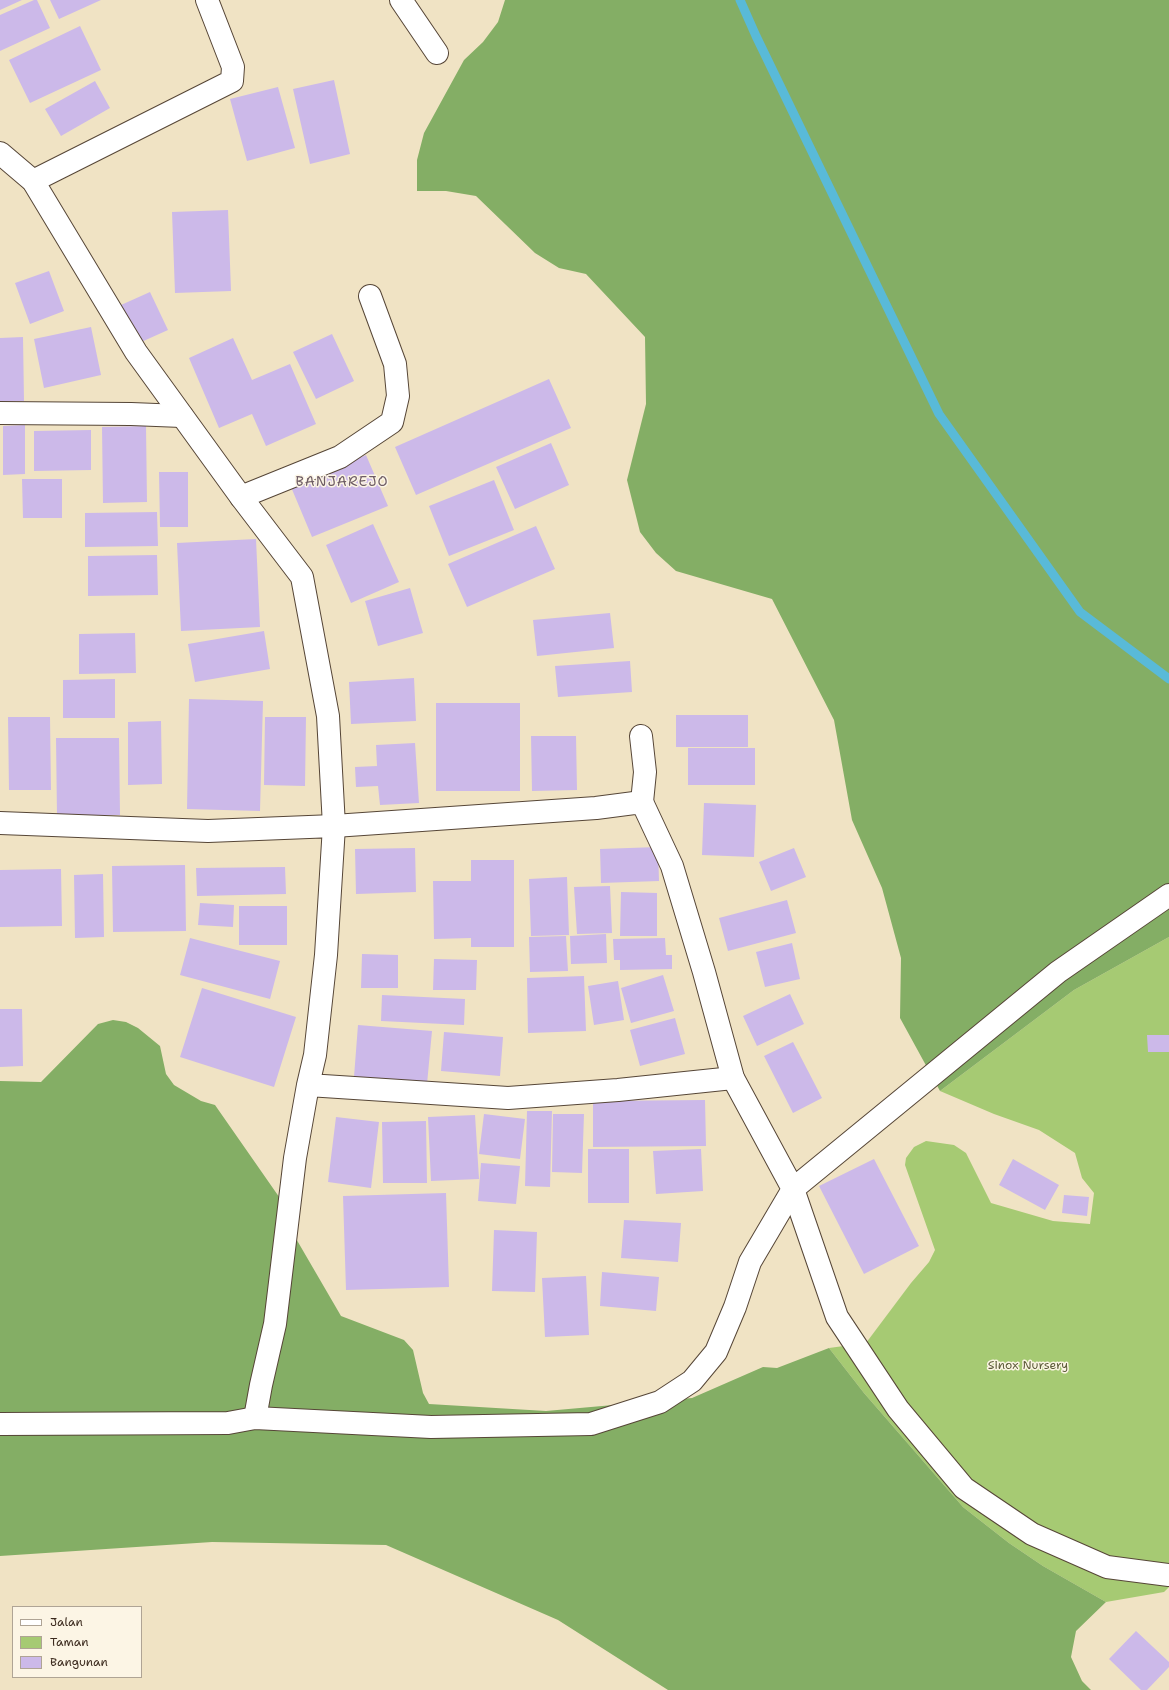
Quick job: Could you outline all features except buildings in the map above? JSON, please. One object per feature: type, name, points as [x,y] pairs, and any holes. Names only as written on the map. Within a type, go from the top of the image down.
[{"type":"street","points":[[33,181],[232,82],[233,67],[207,0]]},
{"type":"street","points":[[400,0],[437,53]]},
{"type":"street","points":[[0,153],[33,181],[136,352],[241,497],[302,577],[328,716],[334,826],[326,955],[315,1055],[295,1158],[275,1324],[255,1418]]},
{"type":"street","points":[[241,497],[340,457],[392,422],[398,396],[395,364],[370,296]]},
{"type":"street","points":[[0,413],[182,416]]},
{"type":"street","points":[[641,736],[645,772],[642,802],[672,866],[704,972],[732,1078],[793,1189],[837,1317],[898,1409],[964,1488],[1032,1534],[1107,1567],[1169,1575]]},
{"type":"street","points":[[0,823],[208,831],[334,826],[596,808],[642,802]]},
{"type":"street","points":[[0,1424],[228,1423],[255,1418],[431,1427],[591,1424],[660,1402],[692,1380],[716,1352],[735,1307],[750,1262],[793,1189],[1058,972],[1169,895]]},
{"type":"street","points":[[308,1085],[508,1098],[618,1090],[732,1078]]},
{"type":"green space","points":[[505,0],[1169,0],[1169,937],[1074,990],[940,1091],[900,1018],[901,958],[882,888],[852,820],[834,720],[772,599],[676,571],[656,553],[640,532],[627,480],[646,404],[645,337],[586,274],[559,268],[535,253],[476,196],[446,191],[417,191],[417,160],[424,133],[464,60],[483,42],[498,22]]},
{"type":"green space","name":"Sinox Nursery","points":[[1169,937],[1169,1587],[1164,1592],[1106,1602],[1043,1566],[1009,1543],[963,1507],[864,1393],[829,1348],[866,1343],[911,1283],[929,1262],[935,1250],[905,1165],[906,1158],[914,1147],[926,1141],[954,1145],[966,1153],[991,1203],[1053,1221],[1090,1224],[1094,1193],[1082,1178],[1075,1153],[1039,1130],[994,1114],[940,1091],[1074,990]]},
{"type":"green space","points":[[113,1020],[126,1022],[138,1028],[160,1046],[166,1074],[174,1085],[201,1101],[215,1105],[284,1204],[284,1218],[341,1316],[404,1340],[413,1350],[423,1393],[429,1404],[546,1411],[692,1398],[763,1367],[777,1368],[829,1348],[864,1393],[963,1507],[1009,1543],[1043,1566],[1106,1602],[1076,1631],[1071,1657],[1082,1681],[1091,1690],[668,1690],[558,1620],[386,1545],[212,1542],[0,1556],[0,1081],[41,1082],[98,1024]]},
{"type":"waterway","points":[[740,0],[939,414],[1080,612],[1169,679]]},
{"type":"district","name":"BANJAREJO","points":[[342,482]]}]
